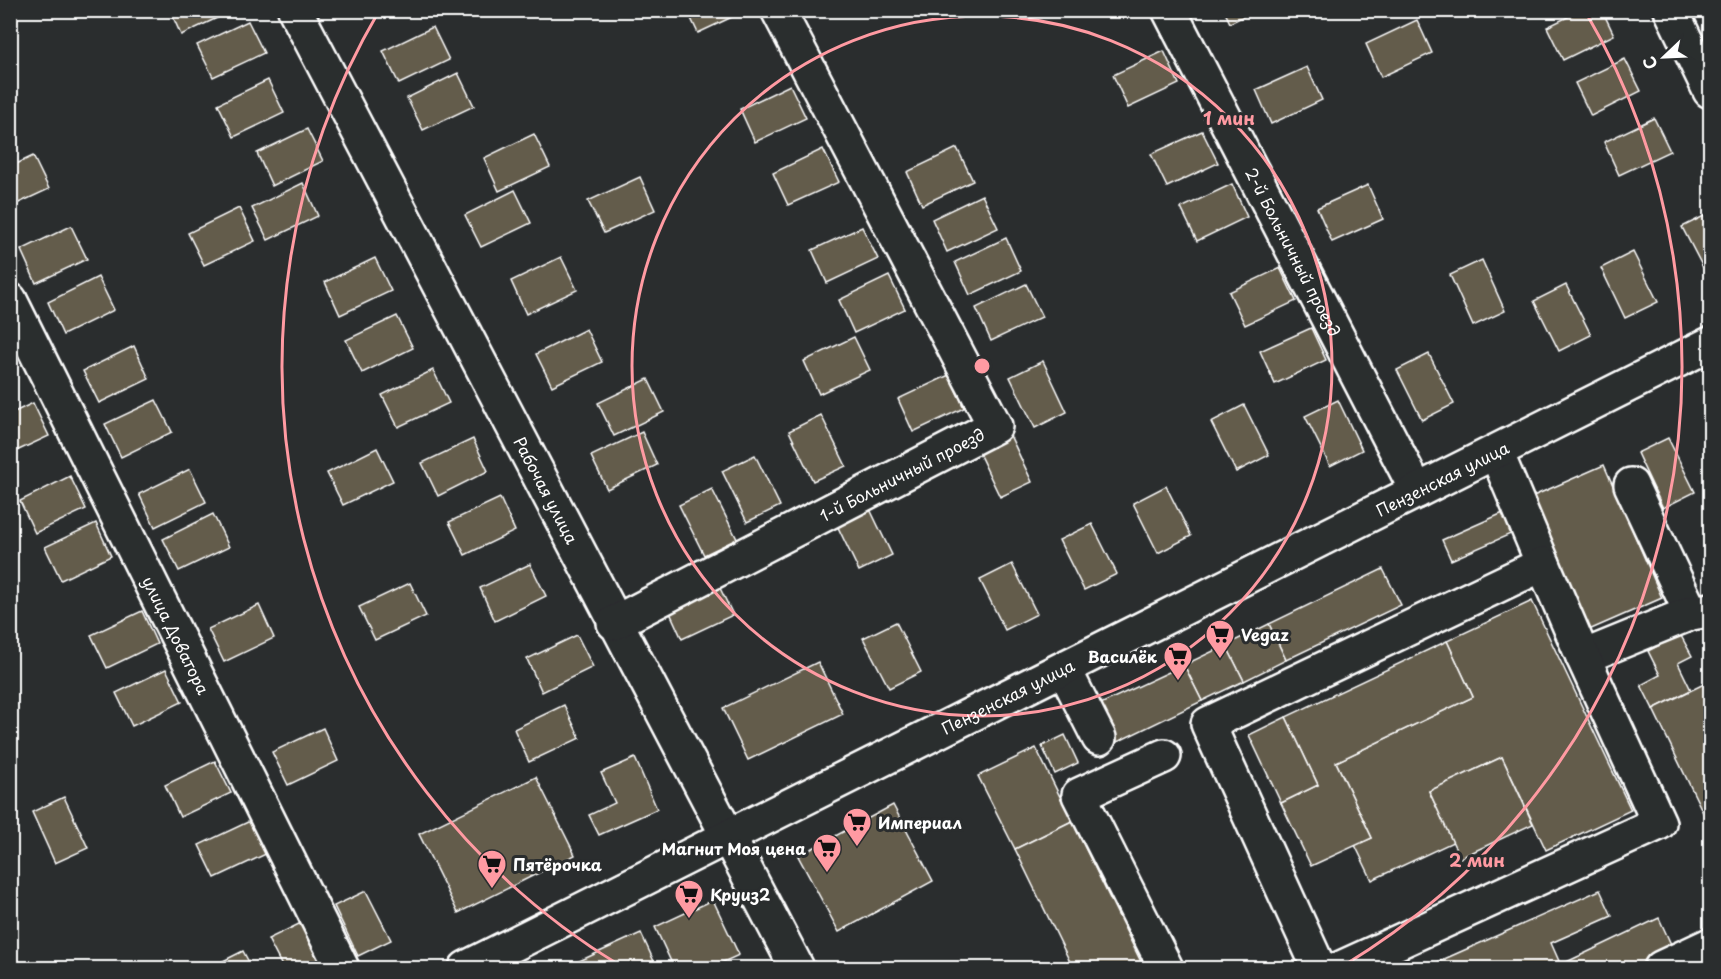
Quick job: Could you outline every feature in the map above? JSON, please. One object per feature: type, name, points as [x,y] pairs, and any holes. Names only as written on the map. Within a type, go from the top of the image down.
[{"type":"street","name":"Рабочая улица","points":[[295,10],[797,969]]},
{"type":"street","name":"1-й Больничный проезд","points":[[614,622],[995,426],[778,10]]},
{"type":"street","name":"2-й Больничный проезд","points":[[1169,10],[1417,491]]},
{"type":"street","points":[[1671,10],[1710,92]]},
{"type":"street","name":"улица Доватора","points":[[10,300],[342,969]]},
{"type":"street","name":"Пензенская улица","points":[[466,969],[1710,344]]},
{"type":"street","points":[[1341,969],[1659,823],[1583,657],[1496,452]]},
{"type":"street","points":[[1583,657],[1701,611],[1631,485]]},
{"type":"street","points":[[1319,969],[1208,724],[1543,564]]},
{"type":"street","points":[[1064,669],[1099,738]]},
{"type":"street","points":[[1164,756],[1079,795],[1166,969]]},
{"type":"street","points":[[1661,969],[1710,945]]},
{"type":"building","points":[[170,10],[232,10],[232,11],[181,35]]},
{"type":"building","points":[[687,10],[747,10],[698,33]]},
{"type":"building","points":[[1224,10],[1256,10],[1230,23]]},
{"type":"building","points":[[1582,10],[1602,10],[1614,35],[1563,60],[1547,27]]},
{"type":"building","points":[[1417,20],[1432,53],[1381,77],[1366,44]]},
{"type":"building","points":[[248,21],[264,53],[213,77],[197,45]]},
{"type":"building","points":[[433,27],[449,60],[399,84],[383,51]]},
{"type":"building","points":[[1164,51],[1179,84],[1128,108],[1113,75]]},
{"type":"building","points":[[1625,59],[1641,91],[1591,116],[1575,83]]},
{"type":"building","points":[[1307,67],[1322,100],[1271,124],[1256,90]]},
{"type":"building","points":[[458,73],[474,106],[423,130],[407,98]]},
{"type":"building","points":[[268,80],[284,113],[234,137],[218,104]]},
{"type":"building","points":[[790,85],[806,118],[755,142],[740,109]]},
{"type":"building","points":[[1654,118],[1670,151],[1619,175],[1604,142]]},
{"type":"building","points":[[307,129],[323,161],[272,186],[257,153]]},
{"type":"building","points":[[1202,131],[1218,163],[1167,187],[1151,154]]},
{"type":"building","points":[[534,134],[550,167],[499,191],[484,158]]},
{"type":"building","points":[[957,148],[973,181],[922,205],[907,172]]},
{"type":"building","points":[[823,149],[839,182],[788,205],[773,173]]},
{"type":"building","points":[[33,156],[49,189],[10,207],[10,167]]},
{"type":"building","points":[[640,177],[655,210],[604,233],[588,201]]},
{"type":"building","points":[[303,183],[318,216],[268,240],[252,208]]},
{"type":"building","points":[[1232,184],[1247,217],[1197,241],[1181,208]]},
{"type":"building","points":[[1368,185],[1383,219],[1332,242],[1317,208]]},
{"type":"building","points":[[515,190],[531,223],[481,247],[465,215]]},
{"type":"building","points":[[982,195],[998,228],[947,252],[932,219]]},
{"type":"building","points":[[239,208],[255,241],[204,265],[188,233]]},
{"type":"building","points":[[1710,213],[1710,276],[1708,277],[1682,227]]},
{"type":"building","points":[[71,226],[87,259],[36,283],[21,250]]},
{"type":"building","points":[[862,227],[878,259],[827,283],[812,250]]},
{"type":"building","points":[[1006,238],[1021,271],[970,295],[955,262]]},
{"type":"building","points":[[1633,252],[1658,302],[1625,318],[1601,268]]},
{"type":"building","points":[[561,257],[577,290],[526,314],[511,281]]},
{"type":"building","points":[[375,258],[391,291],[340,315],[325,282]]},
{"type":"building","points":[[1482,260],[1505,311],[1473,326],[1450,275]]},
{"type":"building","points":[[1280,268],[1296,301],[1245,325],[1229,292]]},
{"type":"building","points":[[889,276],[905,309],[854,333],[839,300]]},
{"type":"building","points":[[98,277],[114,310],[63,335],[48,302]]},
{"type":"building","points":[[1026,284],[1042,317],[991,341],[976,308]]},
{"type":"building","points":[[1566,285],[1591,335],[1559,351],[1534,301]]},
{"type":"building","points":[[397,316],[413,348],[362,373],[346,340]]},
{"type":"building","points":[[1311,328],[1326,360],[1275,384],[1260,351]]},
{"type":"building","points":[[586,329],[602,362],[552,386],[536,354]]},
{"type":"building","points":[[854,337],[870,370],[819,394],[804,361]]},
{"type":"building","points":[[134,346],[149,379],[99,403],[83,371]]},
{"type":"building","points":[[1429,354],[1454,404],[1422,420],[1397,370]]},
{"type":"building","points":[[1043,361],[1067,412],[1035,428],[1010,377]]},
{"type":"building","points":[[433,370],[449,403],[398,427],[382,395]]},
{"type":"building","points":[[949,375],[964,408],[913,432],[898,399]]},
{"type":"building","points":[[648,379],[664,412],[614,436],[598,403]]},
{"type":"building","points":[[156,400],[172,432],[121,457],[105,424]]},
{"type":"building","points":[[1338,400],[1362,450],[1330,466],[1305,416]]},
{"type":"building","points":[[33,403],[49,436],[10,454],[10,414]]},
{"type":"building","points":[[1244,405],[1269,455],[1236,472],[1211,422]]},
{"type":"building","points":[[821,415],[846,466],[813,481],[789,431]]},
{"type":"building","points":[[1008,431],[1032,482],[1000,497],[976,447]]},
{"type":"building","points":[[642,432],[657,465],[607,489],[591,456]]},
{"type":"building","points":[[1668,438],[1695,492],[1663,508],[1637,453]]},
{"type":"building","points":[[473,439],[488,471],[438,496],[422,463]]},
{"type":"building","points":[[377,448],[393,481],[343,505],[327,473]]},
{"type":"building","points":[[755,455],[780,506],[747,522],[722,471]]},
{"type":"building","points":[[1604,465],[1662,598],[1589,630],[1531,497]]},
{"type":"building","points":[[190,469],[206,502],[155,527],[139,494]]},
{"type":"building","points":[[70,476],[86,509],[35,533],[20,501]]},
{"type":"building","points":[[1166,486],[1191,536],[1158,553],[1133,503]]},
{"type":"building","points":[[712,489],[737,539],[704,555],[679,505]]},
{"type":"building","points":[[500,498],[515,531],[465,555],[449,522]]},
{"type":"building","points":[[868,505],[892,555],[859,571],[835,521]]},
{"type":"building","points":[[1503,513],[1513,533],[1451,560],[1442,540]]},
{"type":"building","points":[[213,514],[229,547],[179,571],[163,539]]},
{"type":"building","points":[[96,523],[111,556],[61,580],[45,547]]},
{"type":"building","points":[[1092,524],[1117,574],[1084,590],[1059,540]]},
{"type":"building","points":[[530,564],[546,596],[495,621],[480,588]]},
{"type":"building","points":[[1012,564],[1037,614],[1005,630],[980,580]]},
{"type":"building","points":[[1383,569],[1401,605],[1286,660],[1269,624]]},
{"type":"building","points":[[717,582],[733,615],[682,639],[667,606]]},
{"type":"building","points":[[410,583],[426,616],[375,640],[359,607]]},
{"type":"building","points":[[1532,601],[1631,810],[1546,850],[1502,757],[1429,791],[1453,842],[1372,880],[1355,845],[1372,838],[1336,762],[1473,697],[1447,641]]},
{"type":"building","points":[[259,605],[274,638],[224,662],[208,629]]},
{"type":"building","points":[[142,611],[157,644],[107,668],[91,635]]},
{"type":"building","points":[[896,622],[921,672],[889,688],[863,638]]},
{"type":"building","points":[[1269,624],[1286,660],[1244,681],[1226,645]]},
{"type":"building","points":[[1680,634],[1692,656],[1678,663],[1691,690],[1653,709],[1641,685],[1660,675],[1648,651]]},
{"type":"building","points":[[577,635],[593,667],[542,692],[527,659]]},
{"type":"building","points":[[1447,641],[1473,697],[1336,762],[1372,838],[1311,866],[1281,803],[1318,785],[1286,717]]},
{"type":"building","points":[[1226,645],[1244,681],[1202,701],[1184,665]]},
{"type":"building","points":[[818,662],[843,714],[748,760],[723,708]]},
{"type":"building","points":[[1184,665],[1202,701],[1113,744],[1096,706]]},
{"type":"building","points":[[166,669],[182,702],[132,726],[116,693]]},
{"type":"building","points":[[1710,681],[1710,827],[1653,709]]},
{"type":"building","points":[[564,705],[580,738],[529,762],[514,729]]},
{"type":"building","points":[[1286,717],[1318,785],[1281,803],[1249,735]]},
{"type":"building","points":[[323,728],[338,761],[288,785],[272,752]]},
{"type":"building","points":[[1065,735],[1078,763],[1055,774],[1042,746]]},
{"type":"building","points":[[1036,748],[1072,821],[1015,849],[978,776]]},
{"type":"building","points":[[1502,757],[1533,824],[1460,858],[1429,791]]},
{"type":"building","points":[[635,758],[657,809],[599,835],[589,815],[615,803],[601,773]]},
{"type":"building","points":[[215,761],[231,793],[180,817],[165,785]]},
{"type":"building","points":[[536,777],[575,855],[458,913],[419,834]]},
{"type":"building","points":[[64,797],[88,848],[55,863],[32,812]]},
{"type":"building","points":[[893,805],[933,881],[839,932],[798,856]]},
{"type":"building","points":[[250,821],[266,854],[215,878],[199,845]]},
{"type":"building","points":[[1072,821],[1144,968],[1073,968],[1015,849]]},
{"type":"building","points":[[1600,890],[1612,916],[1551,943],[1559,961],[1541,968],[1424,968]]},
{"type":"building","points":[[366,891],[391,940],[358,956],[334,906]]},
{"type":"building","points":[[713,900],[739,955],[710,968],[674,968],[655,927]]},
{"type":"building","points":[[1659,918],[1675,953],[1641,968],[1554,968]]},
{"type":"building","points":[[301,923],[323,968],[283,968],[268,939]]},
{"type":"building","points":[[10,933],[18,949],[10,953]]},
{"type":"building","points":[[641,933],[657,968],[564,968]]},
{"type":"building","points":[[243,951],[252,968],[211,968],[211,967]]},
{"type":"place","name":"Vegaz","points":[[1220,660]]},
{"type":"place","name":"Василёк","points":[[1178,682]]},
{"type":"place","name":"Империал","points":[[857,848]]},
{"type":"place","name":"Магнит Моя цена","points":[[827,874]]},
{"type":"place","name":"Пятёрочка","points":[[492,890]]},
{"type":"place","name":"Круиз2","points":[[689,920]]}]
